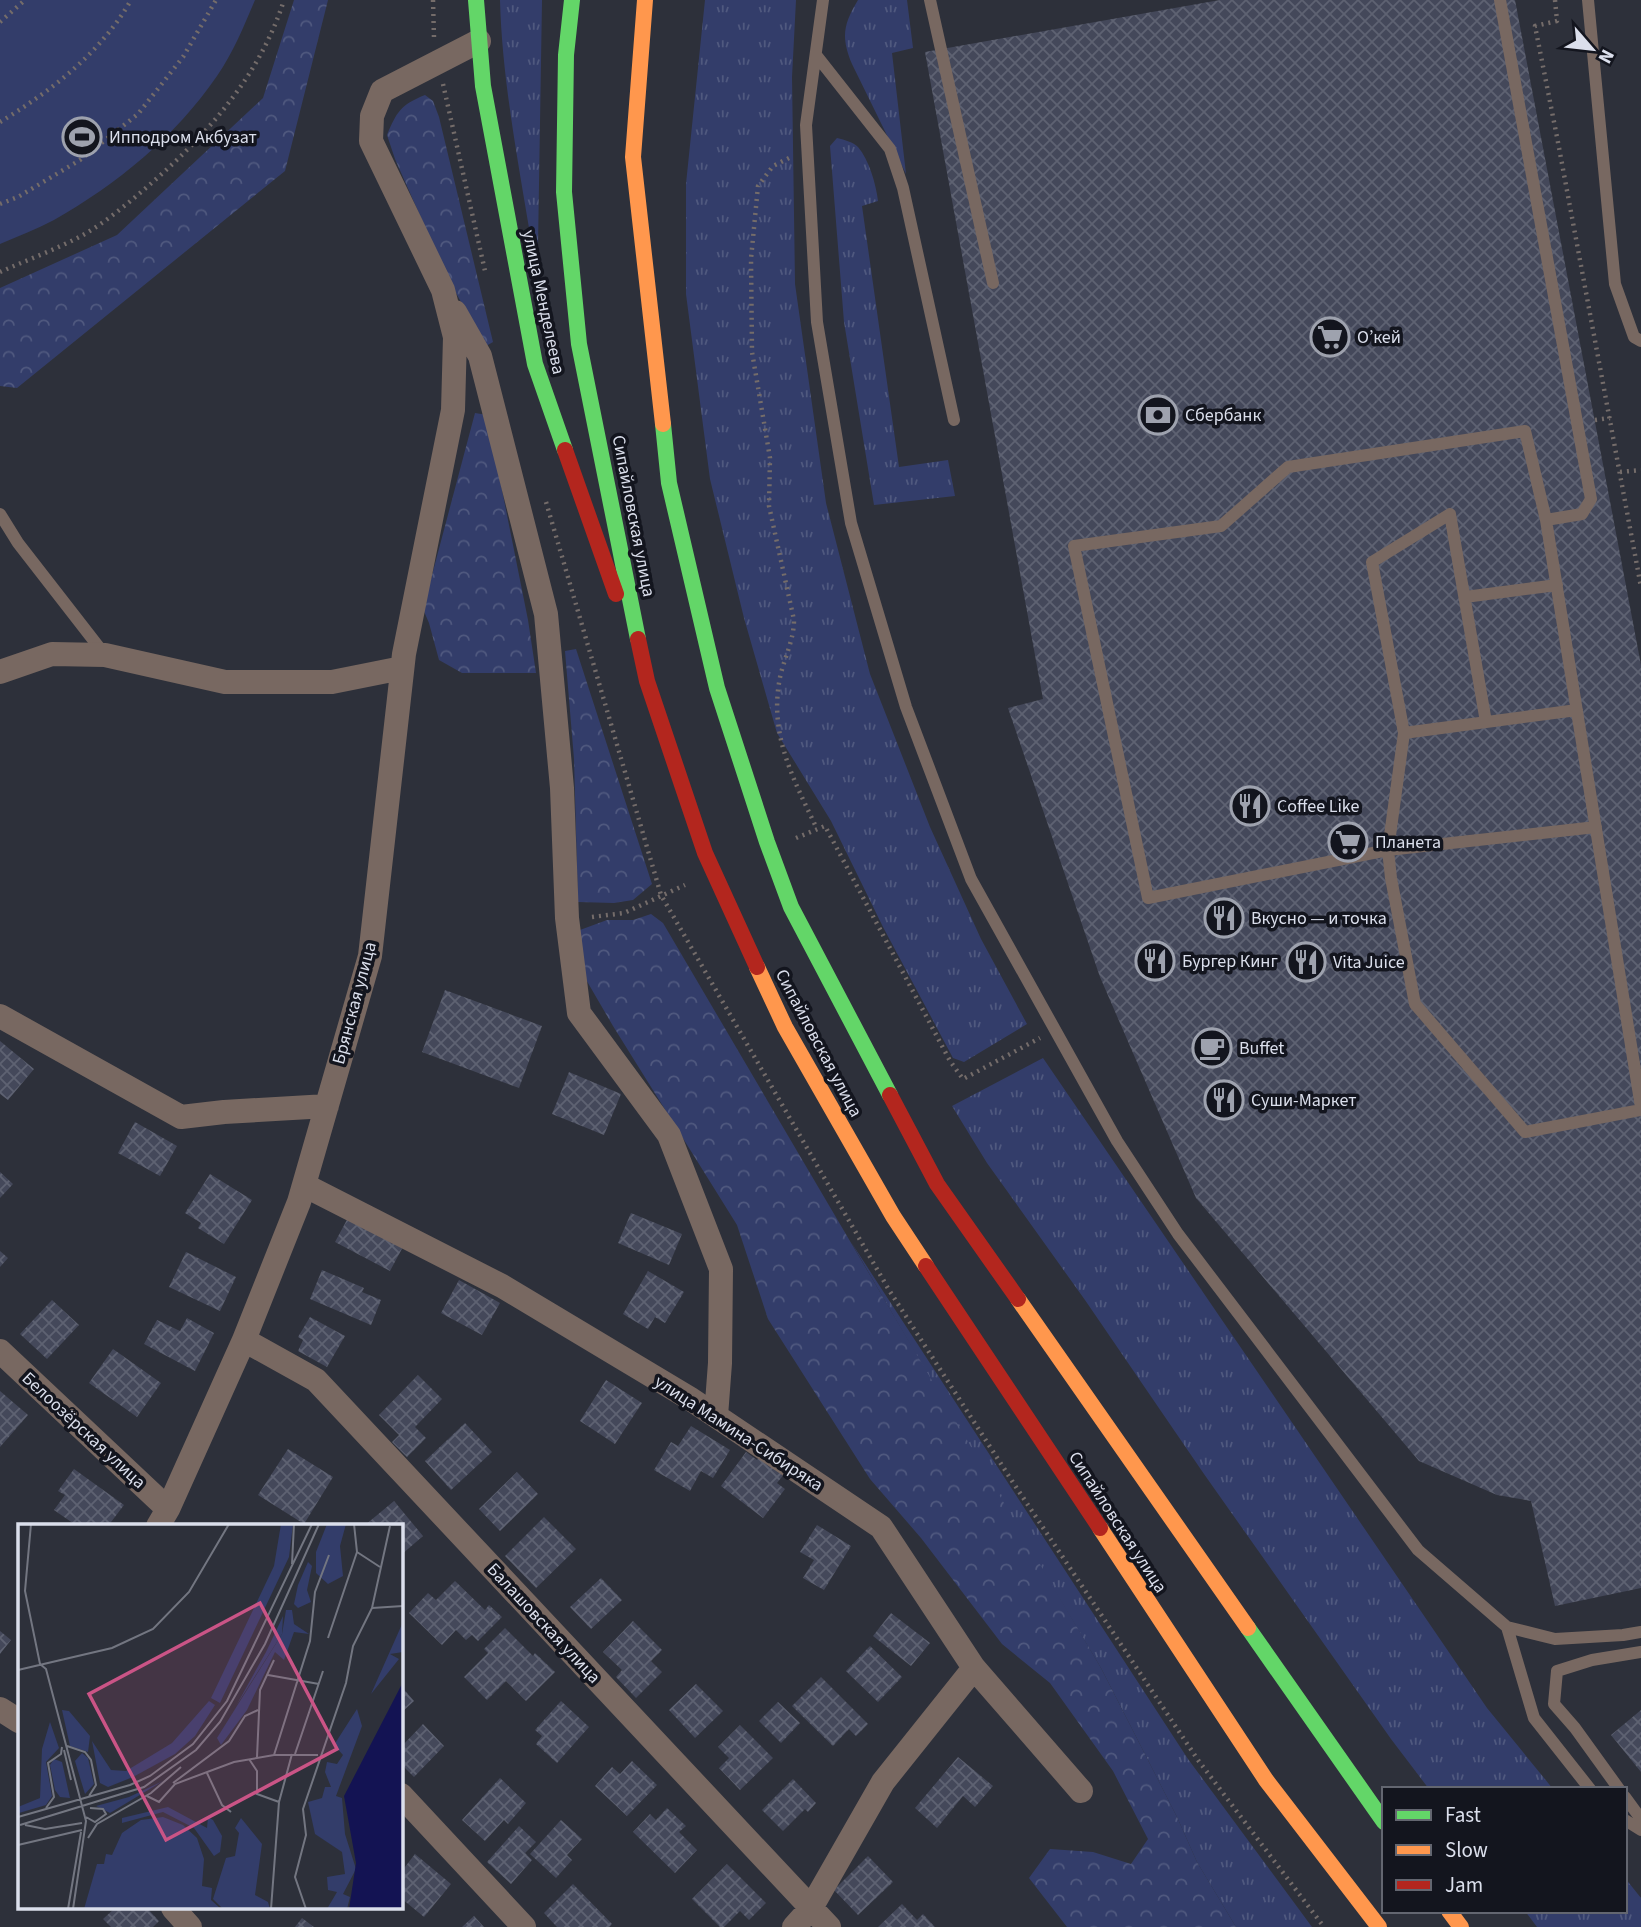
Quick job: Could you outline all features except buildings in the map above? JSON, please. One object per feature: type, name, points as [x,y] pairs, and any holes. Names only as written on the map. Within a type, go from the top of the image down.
[{"type":"main road","name":"улица Менделеева","points":[[476,0],[482,86],[535,364],[647,681]]},
{"type":"main road","name":"Сипайловская улица","points":[[572,0],[566,55],[564,192],[579,344],[647,681],[705,853],[785,1027],[893,1216],[1266,1780],[1380,1927]]},
{"type":"main road","points":[[645,0],[634,156],[669,483],[717,688],[791,907],[937,1184],[1382,1819]]},
{"type":"street","points":[[479,41],[382,91],[372,116],[371,141],[443,290],[480,356],[546,614],[562,788],[567,918],[579,1013],[669,1135],[721,1269],[720,1363],[716,1416]]},
{"type":"street","name":"Брянская улица","points":[[163,1518],[244,1340],[304,1185],[370,956],[402,668],[453,410],[455,337],[443,290]]},
{"type":"street","points":[[0,672],[52,654],[105,655],[225,682],[332,682],[402,668]]},
{"type":"street","points":[[0,1016],[181,1116],[327,1106]]},
{"type":"street","name":"улица Мамина-Сибиряка","points":[[304,1185],[502,1286],[689,1398],[881,1527],[974,1668],[1081,1791]]},
{"type":"street","name":"Балашовская улица","points":[[244,1340],[316,1380],[829,1927]]},
{"type":"street","name":"Белоозёрская улица","points":[[0,1351],[163,1518]]},
{"type":"street","points":[[794,1927],[811,1908],[883,1783],[974,1668]]},
{"type":"street","points":[[0,1709],[18,1720]]},
{"type":"street","points":[[402,1796],[524,1927]]},
{"type":"street","points":[[175,1910],[190,1927]]},
{"type":"lane","points":[[823,0],[806,125],[817,321],[850,523],[906,707],[971,879],[1116,1142],[1178,1234],[1418,1550],[1507,1626],[1555,1639],[1641,1632]]},
{"type":"lane","points":[[930,0],[993,282]]},
{"type":"lane","points":[[1500,0],[1591,499],[1582,514],[1546,520]]},
{"type":"lane","points":[[1588,0],[1615,284],[1634,337],[1641,341]]},
{"type":"lane","points":[[816,55],[890,149],[904,188],[954,420]]},
{"type":"lane","points":[[1486,722],[1450,514],[1372,562],[1404,733],[1388,850],[1415,1004],[1524,1132],[1641,1108],[1596,827],[1557,585],[1546,520],[1525,431],[1288,467],[1221,526],[1073,546],[1148,898],[1388,850],[1596,827]]},
{"type":"lane","points":[[0,514],[18,543],[105,655]]},
{"type":"lane","points":[[1465,597],[1557,585]]},
{"type":"lane","points":[[1404,733],[1577,710]]},
{"type":"lane","points":[[1507,1626],[1534,1718],[1588,1787]]},
{"type":"lane","points":[[1618,1787],[1554,1704],[1557,1671],[1592,1660],[1641,1652]]},
{"type":"lane","points":[[1627,1800],[1641,1819]]},
{"type":"path","points":[[0,22],[24,0]]},
{"type":"path","points":[[0,122],[36,100],[81,63],[119,20],[131,0]]},
{"type":"path","points":[[0,204],[18,198],[80,160],[138,114],[183,57],[216,0]]},
{"type":"path","points":[[0,272],[83,234],[125,206],[179,159],[214,122],[250,74],[275,27],[284,0]]},
{"type":"path","points":[[1555,0],[1557,21],[1535,26],[1641,587]]},
{"type":"path","points":[[793,156],[773,166],[758,187],[751,259],[752,352],[770,458],[769,506],[794,620],[794,633],[779,685],[778,726],[784,757],[817,829]]},
{"type":"path","points":[[1595,420],[1610,418]]},
{"type":"path","points":[[1620,472],[1641,470]]},
{"type":"path","points":[[825,826],[950,1061],[963,1079],[1042,1037]]},
{"type":"path","points":[[589,917],[624,914],[661,895],[889,1290],[1014,1484],[1198,1760],[1324,1927]]},
{"type":"green space","name":"Ипподром Акбузат","points":[[0,0],[255,0],[233,49],[217,76],[164,139],[122,175],[77,206],[48,223],[0,244]]},
{"type":"green space","points":[[294,0],[328,0],[285,171],[17,388],[0,386],[0,288],[117,235],[263,98]]},
{"type":"green space","points":[[500,0],[542,0],[538,245],[535,247],[532,246],[512,123]]},
{"type":"green space","points":[[705,0],[796,0],[792,77],[795,284],[826,503],[870,674],[930,827],[981,939],[1027,1024],[964,1062],[953,1058],[883,927],[831,821],[777,733],[744,618],[710,479],[686,294],[686,184]]},
{"type":"green space","points":[[858,0],[907,0],[913,48],[892,53],[906,174],[848,55],[845,31]]},
{"type":"green space","points":[[425,95],[433,101],[439,117],[493,342],[486,346],[448,279],[387,135],[400,110]]},
{"type":"green space","points":[[837,138],[854,144],[862,152],[877,194],[878,201],[862,206],[899,467],[948,460],[955,496],[874,505],[844,322],[830,146]]},
{"type":"green space","points":[[475,413],[487,415],[536,673],[462,673],[439,660],[423,609]]},
{"type":"green space","points":[[576,649],[652,884],[633,900],[614,903],[578,902],[574,759],[565,651]]},
{"type":"green space","points":[[651,914],[663,923],[1101,1668],[1197,1862],[1236,1927],[1067,1927],[1029,1878],[1050,1849],[1093,1852],[1131,1864],[1148,1839],[1113,1771],[1050,1683],[1002,1644],[921,1538],[870,1479],[768,1319],[737,1225],[581,971],[580,930],[607,920],[633,920]]},
{"type":"green space","points":[[1043,1058],[1487,1708],[1551,1787],[1427,1787],[1204,1474],[987,1163],[952,1106]]},
{"type":"green space","points":[[851,1242],[1188,1759],[1312,1927],[1236,1927],[1197,1862],[1101,1668]]},
{"type":"green space","points":[[1627,1880],[1641,1898],[1641,1927],[1537,1927],[1526,1913],[1627,1913]]},
{"type":"traffic: fast","points":[[476,0],[483,86],[535,364],[565,450]]},
{"type":"traffic: fast","points":[[572,0],[566,55],[564,192],[579,344],[638,639]]},
{"type":"traffic: fast","points":[[663,424],[669,483],[717,688],[767,842],[791,907],[890,1095]]},
{"type":"traffic: fast","points":[[1248,1628],[1382,1819]]},
{"type":"traffic: slow","points":[[645,0],[633,157],[663,424]]},
{"type":"traffic: slow","points":[[757,967],[785,1027],[893,1216],[926,1266]]},
{"type":"traffic: slow","points":[[1018,1299],[1248,1628]]},
{"type":"traffic: slow","points":[[1100,1528],[1266,1780],[1379,1927]]},
{"type":"traffic: slow","points":[[1450,1913],[1461,1927]]},
{"type":"traffic: jam","points":[[565,450],[616,594]]},
{"type":"traffic: jam","points":[[638,639],[647,681],[705,853],[757,967]]},
{"type":"traffic: jam","points":[[890,1095],[937,1184],[1018,1299]]},
{"type":"traffic: jam","points":[[926,1266],[1100,1528]]},
{"type":"place","name":"Ипподром Акбузат","points":[[82,137]]},
{"type":"place","name":"О’кей","points":[[1330,337]]},
{"type":"place","name":"Сбербанк","points":[[1158,415]]},
{"type":"place","name":"Coffee Like","points":[[1250,806]]},
{"type":"place","name":"Планета","points":[[1348,842]]},
{"type":"place","name":"Вкусно — и точка","points":[[1224,918]]},
{"type":"place","name":"Бургер Кинг","points":[[1155,961]]},
{"type":"place","name":"Vita Juice","points":[[1306,962]]},
{"type":"place","name":"Buffet","points":[[1212,1048]]},
{"type":"place","name":"Суши-Маркет","points":[[1224,1100]]}]
